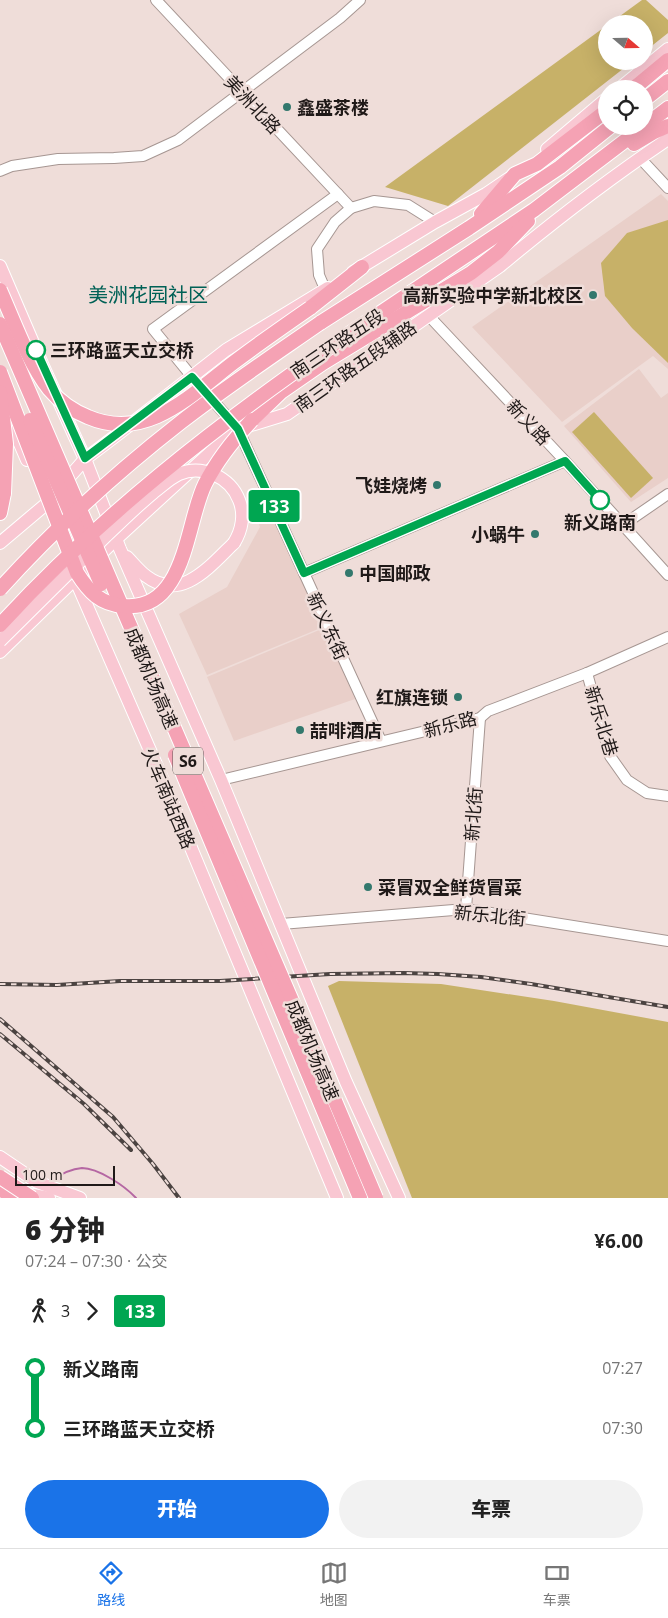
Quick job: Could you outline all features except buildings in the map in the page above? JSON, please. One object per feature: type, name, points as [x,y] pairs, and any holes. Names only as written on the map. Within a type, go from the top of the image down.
[{"type":"highway","points":[[644,80],[668,60]]},
{"type":"highway","points":[[653,93],[668,81]]},
{"type":"highway","name":"南三环路五段","points":[[0,625],[46,576],[87,537],[189,451],[272,388],[337,342],[542,204],[668,108]]},
{"type":"highway","points":[[469,228],[515,174],[537,164],[598,117]]},
{"type":"highway","points":[[576,179],[654,132],[668,126]]},
{"type":"highway","name":"南三环路五段","points":[[0,588],[35,550],[126,466],[182,421],[249,371],[320,322],[469,228],[560,167],[600,135]]},
{"type":"highway","points":[[0,372],[77,573],[85,586],[104,602],[126,607],[137,606],[149,602],[158,596],[171,581],[182,559],[204,484],[232,442],[262,409],[281,392],[323,363],[471,273],[498,252],[542,204]]},
{"type":"highway","points":[[0,290],[32,362],[47,387],[60,401],[81,414],[101,422],[118,425],[152,419],[170,410],[310,308],[362,267]]},
{"type":"highway","name":"成都机场高速","points":[[0,324],[376,1198]]},
{"type":"highway","name":"成都机场高速","points":[[0,348],[174,750],[360,1198]]},
{"type":"highway","points":[[0,392],[6,444],[4,494],[0,513]]},
{"type":"highway","points":[[0,1179],[32,1198]]},
{"type":"highway","points":[[0,1189],[14,1198]]},
{"type":"main road","points":[[630,80],[668,49]]},
{"type":"main road","points":[[0,543],[45,505],[85,458],[226,350],[435,222],[486,194],[515,174],[598,106]]},
{"type":"main road","name":"南三环路五段辅路","points":[[0,652],[75,579],[118,544],[223,441],[238,429],[287,414],[500,266],[640,158],[668,139]]},
{"type":"main road","points":[[0,266],[85,458],[118,544],[221,780],[346,1082],[399,1198]]},
{"type":"main road","name":"火车南站西路","points":[[0,398],[75,579],[159,771],[337,1198]]},
{"type":"main road","points":[[0,641],[131,511],[171,478],[181,473],[194,471],[218,476],[229,483],[239,500],[242,512],[240,530],[234,544],[199,576],[192,580],[167,586],[156,582],[144,575],[118,544]]},
{"type":"main road","points":[[0,1179],[3,1160],[37,1182],[80,1198]]},
{"type":"main road","points":[[0,1189],[49,1198]]},
{"type":"street","name":"美洲北路","points":[[156,0],[351,208]]},
{"type":"street","points":[[0,171],[12,166],[58,159],[143,156],[178,140],[340,18],[360,0]]},
{"type":"street","points":[[640,158],[668,188]]},
{"type":"street","name":"新义东街","points":[[338,194],[153,329],[238,429],[381,742]]},
{"type":"street","points":[[325,289],[319,275],[317,249],[335,222],[351,208],[374,200],[408,205],[435,222]]},
{"type":"street","name":"新义路","points":[[428,315],[565,461],[668,576]]},
{"type":"street","points":[[0,453],[20,445]]},
{"type":"street","points":[[304,573],[565,461]]},
{"type":"street","points":[[623,525],[668,494]]},
{"type":"street","name":"新乐路","points":[[221,780],[480,718],[488,711],[587,673],[668,637]]},
{"type":"street","name":"新乐北巷","points":[[587,673],[610,756],[627,780],[647,793],[668,796]]},
{"type":"street","name":"新北街","points":[[466,909],[480,718]]},
{"type":"street","name":"新乐北街","points":[[281,924],[466,909],[668,942]]},
{"type":"shaded area","points":[[642,0],[646,0],[668,20],[668,33],[653,45],[653,15],[621,15]]},
{"type":"shaded area","points":[[598,32],[598,70],[622,70],[609,80],[598,80],[598,88],[448,206],[385,187]]},
{"type":"shaded area","name":"高新实验中学新北校区","points":[[661,194],[668,201],[668,369],[653,356],[562,422],[472,327]]},
{"type":"shaded area","points":[[668,220],[668,363],[632,328],[605,296],[601,263],[627,233]]},
{"type":"shaded area","points":[[639,369],[661,398],[668,393],[668,478],[631,502],[564,426]]},
{"type":"shaded area","points":[[594,412],[653,478],[631,498],[572,432]]},
{"type":"shaded area","points":[[267,503],[323,627],[207,675],[179,614],[227,587],[260,527],[254,510]]},
{"type":"shaded area","points":[[324,628],[355,699],[234,741],[207,677]]},
{"type":"shaded area","points":[[339,981],[441,984],[554,1001],[668,1022],[668,1198],[412,1198],[328,986]]},
{"type":"waterway","points":[[53,1180],[70,1171],[82,1168],[88,1169],[111,1178],[136,1198]]},
{"type":"railway","points":[[0,984],[57,985],[120,981],[220,981],[330,974],[438,974],[481,977],[531,984],[668,1007]]},
{"type":"railway","points":[[0,1019],[113,1117],[179,1198]]},
{"type":"railway","points":[[0,1034],[84,1104],[131,1150]]},
{"type":"bus line","name":"133","points":[[36,350],[85,458],[192,377],[238,429],[304,573],[565,461],[600,500]]},
{"type":"place","name":"鑫盛茶楼","points":[[287,107]]},
{"type":"place","name":"高新实验中学新北校区","points":[[593,295]]},
{"type":"place","name":"三环路蓝天立交桥","points":[[36,350]]},
{"type":"place","name":"飞娃烧烤","points":[[437,485]]},
{"type":"place","name":"新义路南","points":[[600,500]]},
{"type":"place","name":"小蜗牛","points":[[535,534]]},
{"type":"place","name":"中国邮政","points":[[349,573]]},
{"type":"place","name":"红旗连锁","points":[[458,697]]},
{"type":"place","name":"喆啡酒店","points":[[300,730]]},
{"type":"place","name":"菜冒双全鲜货冒菜","points":[[368,887]]},
{"type":"district","name":"美洲花园社区","points":[[148,294]]}]
